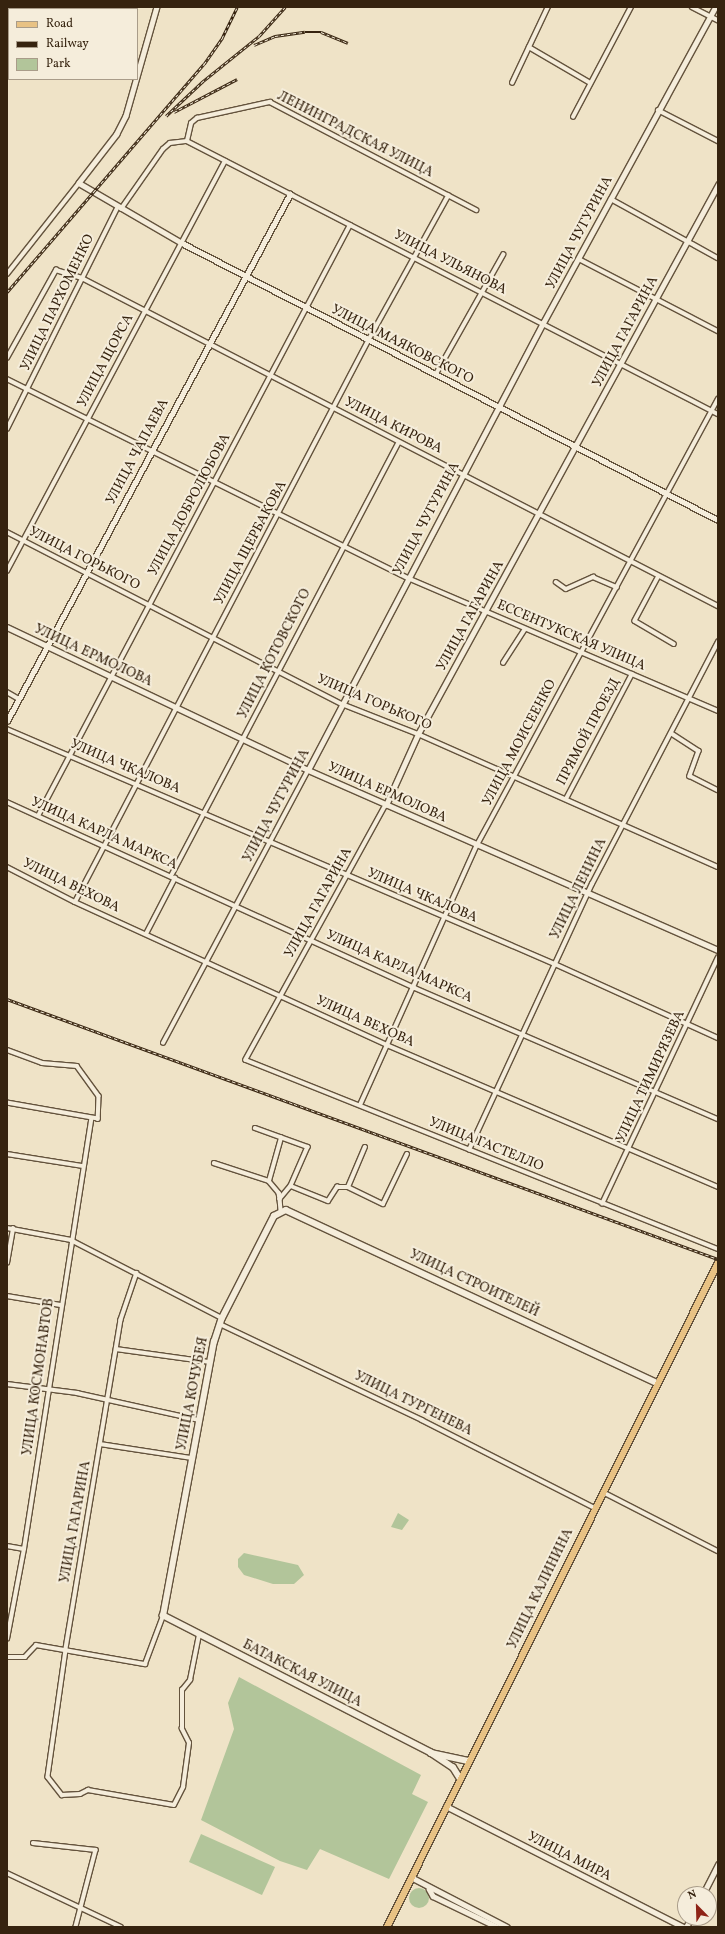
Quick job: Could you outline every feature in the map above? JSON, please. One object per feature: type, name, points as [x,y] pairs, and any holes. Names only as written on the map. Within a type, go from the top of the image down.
[{"type":"main road","name":"УЛИЦА КОЧУБЕЯ","points":[[163,1616],[210,1362],[221,1321],[274,1216],[282,1210]]},
{"type":"main road","name":"УЛИЦА СТРОИТЕЛЕЙ","points":[[282,1210],[291,1211],[657,1383]]},
{"type":"main road","name":"УЛИЦА КАЛИНИНА","points":[[387,1927],[718,1263]]},
{"type":"main road","name":"БАТАКСКАЯ УЛИЦА","points":[[163,1616],[431,1753],[453,1768],[460,1779]]},
{"type":"main road","name":"БАТАКСКАЯ УЛИЦА","points":[[431,1753],[469,1760]]},
{"type":"street","points":[[138,74],[157,7]]},
{"type":"street","points":[[512,83],[548,7]]},
{"type":"street","points":[[573,117],[589,82],[631,7]]},
{"type":"street","points":[[692,7],[718,20]]},
{"type":"street","name":"УЛИЦА ЧУГУРИНА","points":[[163,1043],[543,323],[715,7]]},
{"type":"street","points":[[529,47],[589,82]]},
{"type":"street","points":[[7,274],[118,134],[126,116],[136,80]]},
{"type":"street","name":"ЛЕНИНГРАДСКАЯ УЛИЦА","points":[[187,140],[191,123],[197,118],[270,102],[477,210]]},
{"type":"street","points":[[658,110],[718,141]]},
{"type":"street","name":"УЛИЦА ПАРХОМЕНКО","points":[[7,429],[82,278],[119,209],[170,143],[187,140]]},
{"type":"street","name":"УЛИЦА УЛЬЯНОВА","points":[[187,140],[414,258],[483,291],[718,414]]},
{"type":"street","name":"УЛИЦА ЩОРСА","points":[[7,571],[225,161]]},
{"type":"street","name":"УЛИЦА МАЯКОВСКОГО","points":[[79,183],[119,209],[182,243],[368,341],[436,374],[498,408],[718,520]]},
{"type":"street","name":"УЛИЦА ГАГАРИНА","points":[[246,1060],[386,804],[418,734],[540,514],[718,185]]},
{"type":"street","name":"УЛИЦА ЧАПАЕВА","points":[[7,721],[48,647],[85,572],[290,194]]},
{"type":"street","name":"УЛИЦА ЩЕРБАКОВА","points":[[74,902],[105,846],[368,341],[448,196]]},
{"type":"street","points":[[611,199],[718,258]]},
{"type":"street","name":"УЛИЦА ДОБРОЛЮБОВА","points":[[38,816],[350,225]]},
{"type":"street","points":[[436,374],[503,255]]},
{"type":"street","points":[[579,259],[718,331]]},
{"type":"street","name":"УЛИЦА КИРОВА","points":[[7,358],[56,270],[82,278],[718,606]]},
{"type":"street","name":"ЕССЕНТУКСКАЯ УЛИЦА","points":[[7,379],[27,390],[89,418],[277,516],[408,578],[581,654],[690,698],[718,711]]},
{"type":"street","name":"УЛИЦА МОИСЕЕНКО","points":[[360,1105],[414,988],[477,845],[718,399]]},
{"type":"street","name":"УЛИЦА КОТОВСКОГО","points":[[171,876],[398,442]]},
{"type":"street","name":"УЛИЦА ГОРЬКОГО","points":[[7,532],[342,704],[418,734],[718,867]]},
{"type":"street","points":[[660,576],[635,621],[674,644]]},
{"type":"street","points":[[556,582],[566,589],[593,577],[616,587]]},
{"type":"street","name":"УЛИЦА ЕРМОЛОВА","points":[[7,627],[110,678],[177,707],[308,770],[718,950]]},
{"type":"street","points":[[503,663],[525,629]]},
{"type":"street","name":"УЛИЦА ЛЕНИНА","points":[[469,1150],[588,893],[622,824],[690,698],[718,642]]},
{"type":"street","name":"ПРЯМОЙ ПРОЕЗД","points":[[566,799],[632,674]]},
{"type":"street","points":[[7,692],[19,699]]},
{"type":"street","name":"УЛИЦА ЧКАЛОВА","points":[[7,729],[555,964],[718,1038]]},
{"type":"street","points":[[671,733],[699,751],[690,776],[718,790]]},
{"type":"street","name":"УЛИЦА КАРЛА МАРКСА","points":[[7,802],[414,988],[524,1034],[718,1119]]},
{"type":"street","name":"УЛИЦА ВЕХОВА","points":[[7,867],[74,902],[387,1045],[718,1187]]},
{"type":"street","points":[[146,934],[176,878]]},
{"type":"street","name":"УЛИЦА ТИМИРЯЗЕВА","points":[[602,1204],[630,1150],[718,958]]},
{"type":"street","points":[[7,1050],[42,1063],[77,1066],[99,1096],[98,1119],[7,1103]]},
{"type":"street","name":"УЛИЦА ГАСТЕЛЛО","points":[[246,1060],[602,1204],[718,1249]]},
{"type":"street","name":"УЛИЦА КОСМОНАВТОВ","points":[[7,1639],[24,1548],[60,1305],[91,1118]]},
{"type":"street","points":[[255,1128],[308,1147],[291,1186],[280,1199]]},
{"type":"street","points":[[269,1180],[281,1138]]},
{"type":"street","points":[[348,1187],[365,1147]]},
{"type":"street","points":[[7,1154],[83,1166]]},
{"type":"street","points":[[291,1186],[328,1201],[337,1187],[348,1187],[383,1204],[407,1154]]},
{"type":"street","points":[[214,1163],[269,1180],[280,1199],[282,1210]]},
{"type":"street","name":"УЛИЦА ТУРГЕНЕВА","points":[[7,1228],[71,1240],[137,1273],[221,1321],[436,1426],[595,1508]]},
{"type":"street","points":[[7,1263],[13,1229]]},
{"type":"street","name":"УЛИЦА ГАГАРИНА","points":[[137,1273],[127,1294],[116,1349],[66,1650],[48,1778],[62,1795],[80,1794],[88,1790],[174,1805],[183,1787],[189,1743],[182,1729],[182,1690],[190,1680],[199,1635]]},
{"type":"street","points":[[7,1296],[60,1305]]},
{"type":"street","points":[[116,1349],[210,1362]]},
{"type":"street","points":[[7,1384],[48,1392],[107,1399],[199,1420]]},
{"type":"street","points":[[100,1444],[192,1458]]},
{"type":"street","points":[[603,1492],[718,1550]]},
{"type":"street","points":[[7,1546],[24,1548]]},
{"type":"street","name":"УЛИЦА КОЧУБЕЯ","points":[[66,1650],[145,1664],[163,1616]]},
{"type":"street","points":[[7,1657],[26,1657],[36,1645],[66,1650]]},
{"type":"street","name":"УЛИЦА МИРА","points":[[446,1806],[683,1927]]},
{"type":"street","points":[[33,1843],[96,1850],[76,1927]]},
{"type":"street","points":[[707,1886],[718,1865]]},
{"type":"street","points":[[7,1873],[121,1927]]},
{"type":"street","points":[[411,1877],[429,1889],[507,1927]]},
{"type":"street","points":[[429,1889],[433,1896],[497,1927]]},
{"type":"green space","points":[[398,1513],[409,1520],[402,1530],[391,1527]]},
{"type":"green space","points":[[244,1553],[298,1565],[304,1575],[294,1584],[273,1584],[244,1575],[238,1567],[238,1559]]},
{"type":"green space","points":[[239,1677],[421,1775],[412,1794],[428,1802],[389,1879],[320,1849],[307,1870],[280,1861],[201,1820],[234,1729],[228,1703]]},
{"type":"green space","points":[[201,1834],[275,1867],[262,1895],[189,1862]]},
{"type":"green space","points":[[415,1888],[423,1888],[429,1894],[429,1902],[423,1908],[415,1908],[409,1902],[409,1894]]},
{"type":"railway","points":[[7,292],[204,64],[222,38],[237,7]]},
{"type":"railway","points":[[166,116],[202,82],[259,36],[285,7]]},
{"type":"railway","points":[[254,45],[275,36],[305,32],[321,32],[348,43]]},
{"type":"railway","points":[[174,112],[237,79]]},
{"type":"railway","points":[[7,999],[718,1259]]}]
